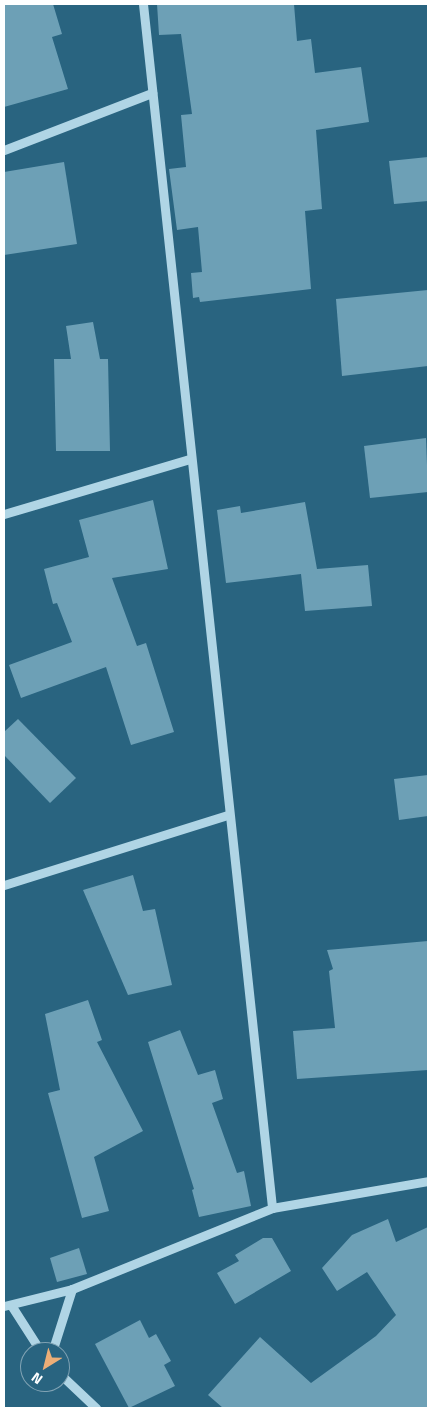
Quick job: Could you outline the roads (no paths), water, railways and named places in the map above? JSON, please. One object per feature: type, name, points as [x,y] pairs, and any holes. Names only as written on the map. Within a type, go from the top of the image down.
[{"type":"street","points":[[143,4],[228,815],[272,1208]]},
{"type":"street","points":[[4,150],[152,93]]},
{"type":"street","points":[[4,514],[190,459]]},
{"type":"street","points":[[4,885],[228,815]]},
{"type":"street","points":[[34,1342],[7,1305],[72,1289],[272,1208],[428,1181]]},
{"type":"street","points":[[55,1342],[72,1289]]},
{"type":"street","points":[[70,1383],[96,1408]]}]
